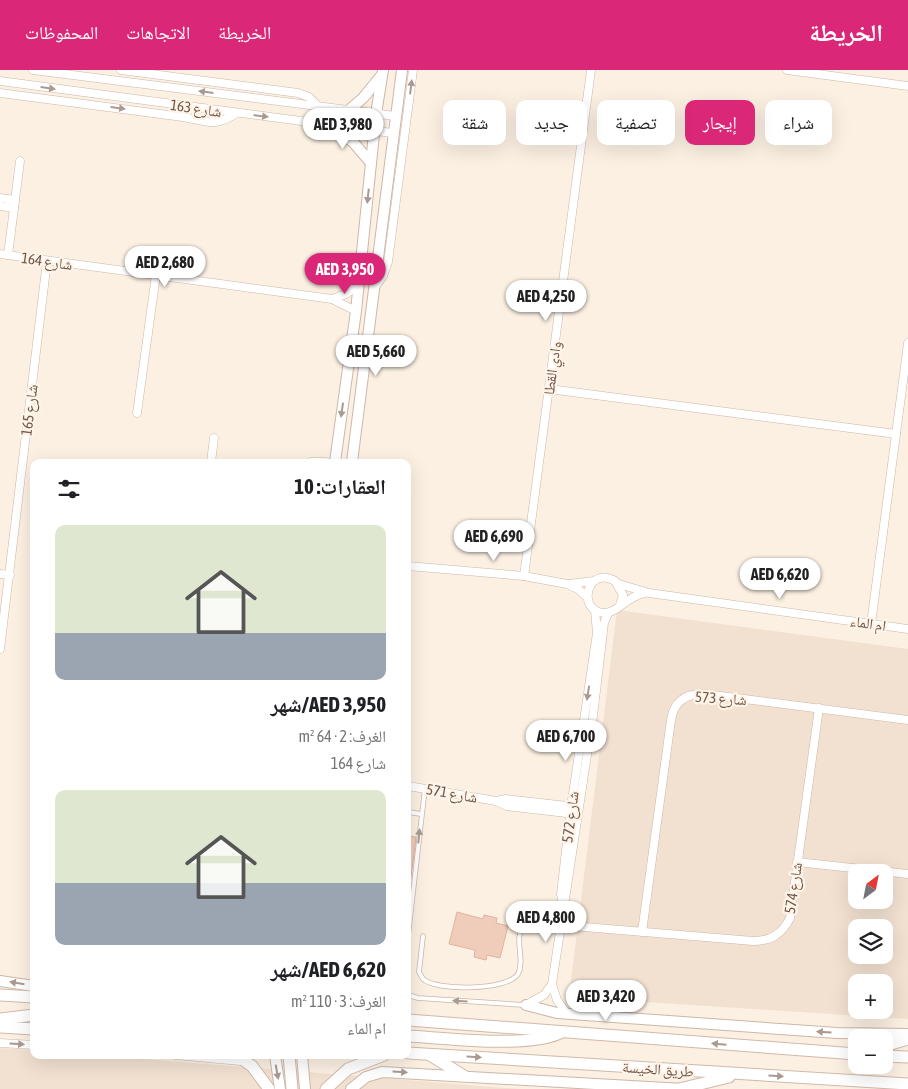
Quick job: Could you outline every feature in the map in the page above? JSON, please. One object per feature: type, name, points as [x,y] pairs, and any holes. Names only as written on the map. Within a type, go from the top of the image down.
[{"type":"main road","points":[[0,995],[30,997]]},
{"type":"main road","points":[[0,1019],[30,1015]]},
{"type":"main road","name":"طريق الخيسة","points":[[411,1020],[848,1053]]},
{"type":"main road","points":[[0,1027],[30,1029]]},
{"type":"main road","points":[[411,1036],[518,1042],[549,1039],[564,1032]]},
{"type":"main road","points":[[893,1043],[908,1039]]},
{"type":"main road","name":"طريق الخيسة","points":[[411,1053],[908,1084]]},
{"type":"main road","points":[[429,1054],[464,1076]]},
{"type":"main road","points":[[893,1056],[908,1057]]},
{"type":"main road","points":[[242,1059],[259,1073],[269,1089]]},
{"type":"main road","points":[[289,1059],[292,1089]]},
{"type":"main road","points":[[326,1089],[348,1069],[374,1059]]},
{"type":"main road","points":[[679,1089],[742,1074]]},
{"type":"street","name":"شارع 163","points":[[32,70],[395,116]]},
{"type":"street","points":[[121,70],[298,93],[309,98],[318,106]]},
{"type":"street","points":[[352,459],[392,133],[402,70]]},
{"type":"street","points":[[374,288],[388,262],[413,70]]},
{"type":"street","name":"وادي القطا","points":[[524,576],[591,70]]},
{"type":"street","points":[[787,70],[908,86]]},
{"type":"street","points":[[349,110],[367,94],[383,72]]},
{"type":"street","points":[[334,459],[356,311],[374,130],[383,72]]},
{"type":"street","name":"شارع 163","points":[[0,81],[392,133]]},
{"type":"street","points":[[0,93],[183,117],[209,123],[220,123],[236,113]]},
{"type":"street","points":[[328,125],[353,142],[371,163]]},
{"type":"street","points":[[4,255],[15,204],[20,161]]},
{"type":"street","points":[[0,198],[15,204]]},
{"type":"street","points":[[0,206],[15,204]]},
{"type":"street","name":"شارع 164","points":[[4,255],[332,299],[356,311]]},
{"type":"street","name":"شارع 165","points":[[0,649],[47,261]]},
{"type":"street","points":[[137,413],[156,275]]},
{"type":"street","points":[[332,299],[346,294],[358,285]]},
{"type":"street","points":[[872,624],[908,343]]},
{"type":"street","points":[[549,389],[896,434]]},
{"type":"street","points":[[211,459],[214,438]]},
{"type":"street","points":[[411,562],[419,565]]},
{"type":"street","points":[[411,566],[524,576],[567,584],[578,589],[595,610],[608,613],[620,605],[623,595],[619,584],[605,577],[594,581],[567,584]]},
{"type":"street","points":[[0,574],[10,575]]},
{"type":"street","points":[[587,598],[590,585],[594,581]]},
{"type":"street","points":[[0,584],[9,586]]},
{"type":"street","name":"ام الماء","points":[[619,584],[649,593],[908,629]]},
{"type":"street","name":"ام الماء","points":[[620,605],[633,596],[649,593]]},
{"type":"street","name":"شارع 572","points":[[552,984],[563,905],[561,894],[574,811],[597,633],[595,610]]},
{"type":"street","name":"شارع 572","points":[[574,811],[594,716],[604,623],[608,613]]},
{"type":"street","name":"شارع 573","points":[[642,932],[671,720],[676,705],[688,695],[696,694],[820,708],[908,720]]},
{"type":"street","name":"شارع 574","points":[[560,925],[753,941],[768,940],[782,931],[790,918],[820,708]]},
{"type":"street","name":"شارع 571","points":[[411,786],[496,801],[506,799],[574,811]]},
{"type":"street","points":[[797,862],[908,874]]},
{"type":"street","points":[[0,981],[30,985]]},
{"type":"street","points":[[526,1005],[539,1000],[552,984]]},
{"type":"street","points":[[552,984],[557,1000],[567,1014]]},
{"type":"street","points":[[526,1005],[567,1014],[837,1033],[908,1034]]},
{"type":"street","points":[[0,1043],[30,1045]]},
{"type":"street","points":[[216,1059],[247,1062]]},
{"type":"street","points":[[276,1059],[280,1089]]},
{"type":"street","points":[[302,1059],[305,1089]]},
{"type":"street","name":"طريق الخيسة","points":[[351,1089],[366,1077],[382,1072],[684,1089]]},
{"type":"lane","points":[[411,908],[425,788]]},
{"type":"lane","points":[[411,812],[421,814]]},
{"type":"lane","points":[[423,936],[419,972],[423,979],[434,984],[482,987],[511,980],[517,975],[521,967],[521,932],[527,924],[536,922],[560,925]]},
{"type":"lane","points":[[411,996],[418,998],[526,1005]]},
{"type":"shaded area","points":[[617,610],[908,649],[908,1019],[893,1018],[893,974],[848,974],[848,1015],[569,997]]},
{"type":"shaded area","points":[[0,1048],[30,1050],[30,1059],[142,1059],[521,1089],[0,1089]]},
{"type":"building","points":[[411,836],[416,837],[411,877]]},
{"type":"building","points":[[457,912],[483,919],[484,915],[497,918],[496,923],[508,926],[500,958],[487,955],[486,960],[474,957],[475,950],[449,944]]}]
